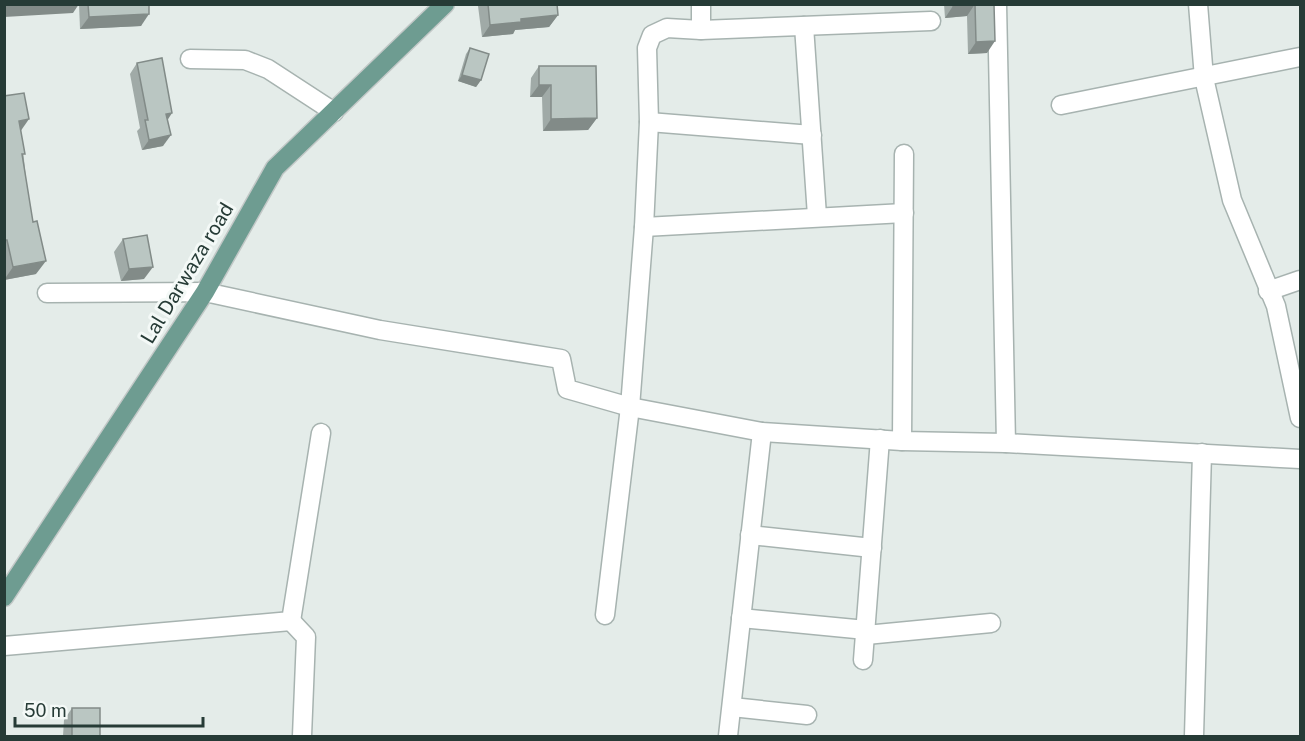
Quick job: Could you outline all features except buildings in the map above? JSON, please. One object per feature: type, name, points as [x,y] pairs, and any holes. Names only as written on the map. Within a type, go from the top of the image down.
[{"type":"main road","name":"Lal Darwaza road","points":[[4,597],[205,292],[275,168],[445,4]]},
{"type":"street","points":[[701,30],[702,4]]},
{"type":"street","points":[[997,4],[1006,442]]},
{"type":"street","points":[[1198,4],[1204,78],[1232,200],[1276,306],[1295,372],[1300,418]]},
{"type":"street","points":[[605,615],[630,407],[644,227],[649,122],[647,48],[652,35],[667,28],[701,30],[931,21]]},
{"type":"street","points":[[804,26],[817,216]]},
{"type":"street","points":[[1061,105],[1300,57]]},
{"type":"street","points":[[190,59],[245,60],[268,69],[334,112]]},
{"type":"street","points":[[649,122],[812,135]]},
{"type":"street","points":[[902,441],[904,154]]},
{"type":"street","points":[[644,227],[904,213]]},
{"type":"street","points":[[1268,291],[1300,280]]},
{"type":"street","points":[[47,293],[205,292],[380,330],[561,359],[567,389],[630,407],[762,432],[902,441],[1006,442],[1300,459]]},
{"type":"street","points":[[728,736],[762,432]]},
{"type":"street","points":[[291,621],[321,433]]},
{"type":"street","points":[[863,660],[880,439]]},
{"type":"street","points":[[1194,736],[1202,453]]},
{"type":"street","points":[[750,536],[872,548]]},
{"type":"street","points":[[741,618],[866,632],[992,623]]},
{"type":"street","points":[[4,646],[291,621]]},
{"type":"street","points":[[291,621],[306,637],[302,736]]},
{"type":"street","points":[[732,707],[807,715]]}]
